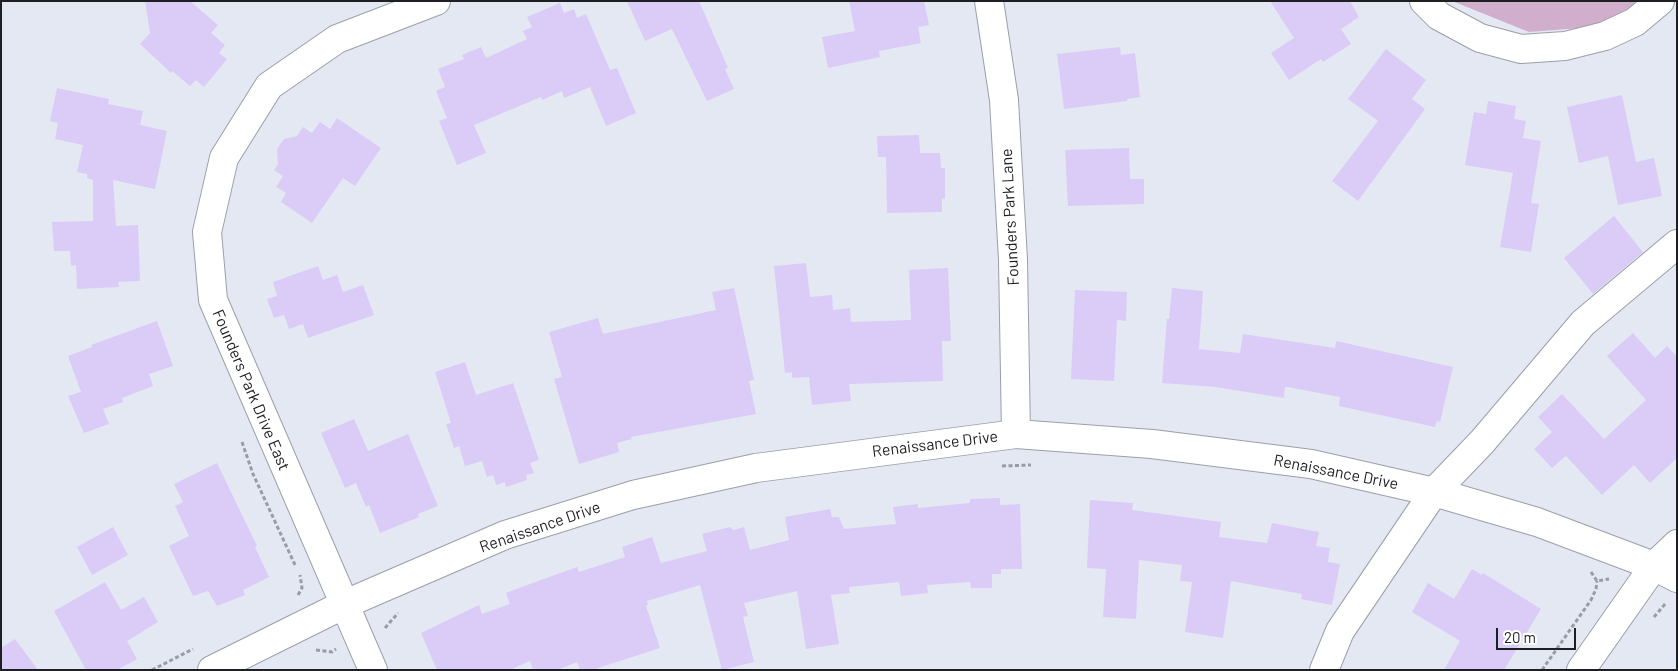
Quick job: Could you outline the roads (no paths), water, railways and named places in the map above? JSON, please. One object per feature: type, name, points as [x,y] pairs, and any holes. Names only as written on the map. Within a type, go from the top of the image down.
[{"type":"street","name":"Founders Park Drive East","points":[[373,670],[213,300],[207,232],[224,158],[269,86],[337,39],[436,1]]},
{"type":"street","name":"Founders Park Lane","points":[[989,1],[1004,100],[1014,270],[1016,434]]},
{"type":"street","points":[[1424,1],[1439,16],[1480,38],[1521,49],[1566,46],[1605,36],[1635,22],[1660,1]]},
{"type":"street","points":[[1324,670],[1340,631],[1434,492],[1482,442],[1583,323],[1677,244]]},
{"type":"street","name":"Renaissance Drive","points":[[212,670],[344,605],[505,535],[632,496],[756,468],[1016,434],[1152,444],[1311,464],[1434,492],[1537,522],[1655,567]]},
{"type":"street","points":[[1581,670],[1655,567],[1677,544]]}]
